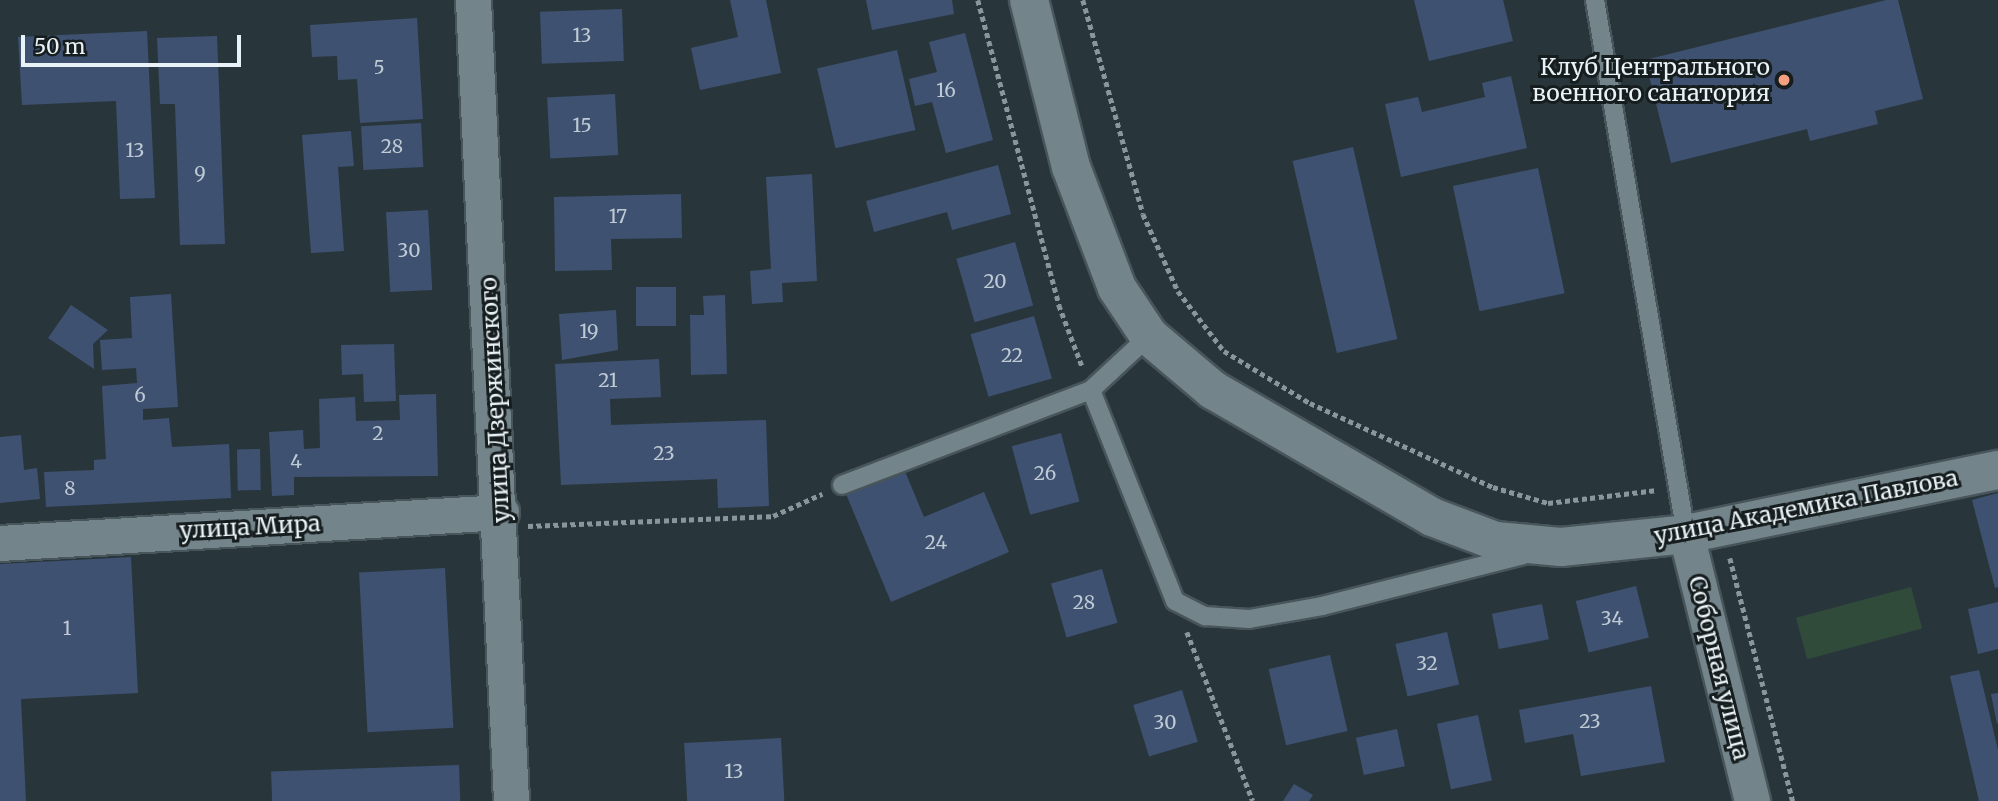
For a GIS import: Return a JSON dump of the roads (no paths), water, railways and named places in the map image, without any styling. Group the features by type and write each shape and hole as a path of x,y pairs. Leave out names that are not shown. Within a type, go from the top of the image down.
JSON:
{"street":[{"name":"улица Дзержинского","path":"473,0 501,520 511,801"},
{"name":"улица Академика Павлова","path":"1029,0 1071,167 1117,288 1149,336 1213,390 1432,517 1496,541 1561,547 1686,534 1998,470"},
{"name":"улица Мира","path":"0,543 501,520"},
{"name":"Соборная улица","path":"1686,534 1752,801"}],"lane":[{"path":"1595,0 1686,534"},
{"path":"842,485 1091,390 1149,336"},
{"path":"1091,390 1175,601 1205,616 1249,619 1561,547"}],"place":[{"name":"Клуб Центрального военного санатория","path":"1784,80"}]}
